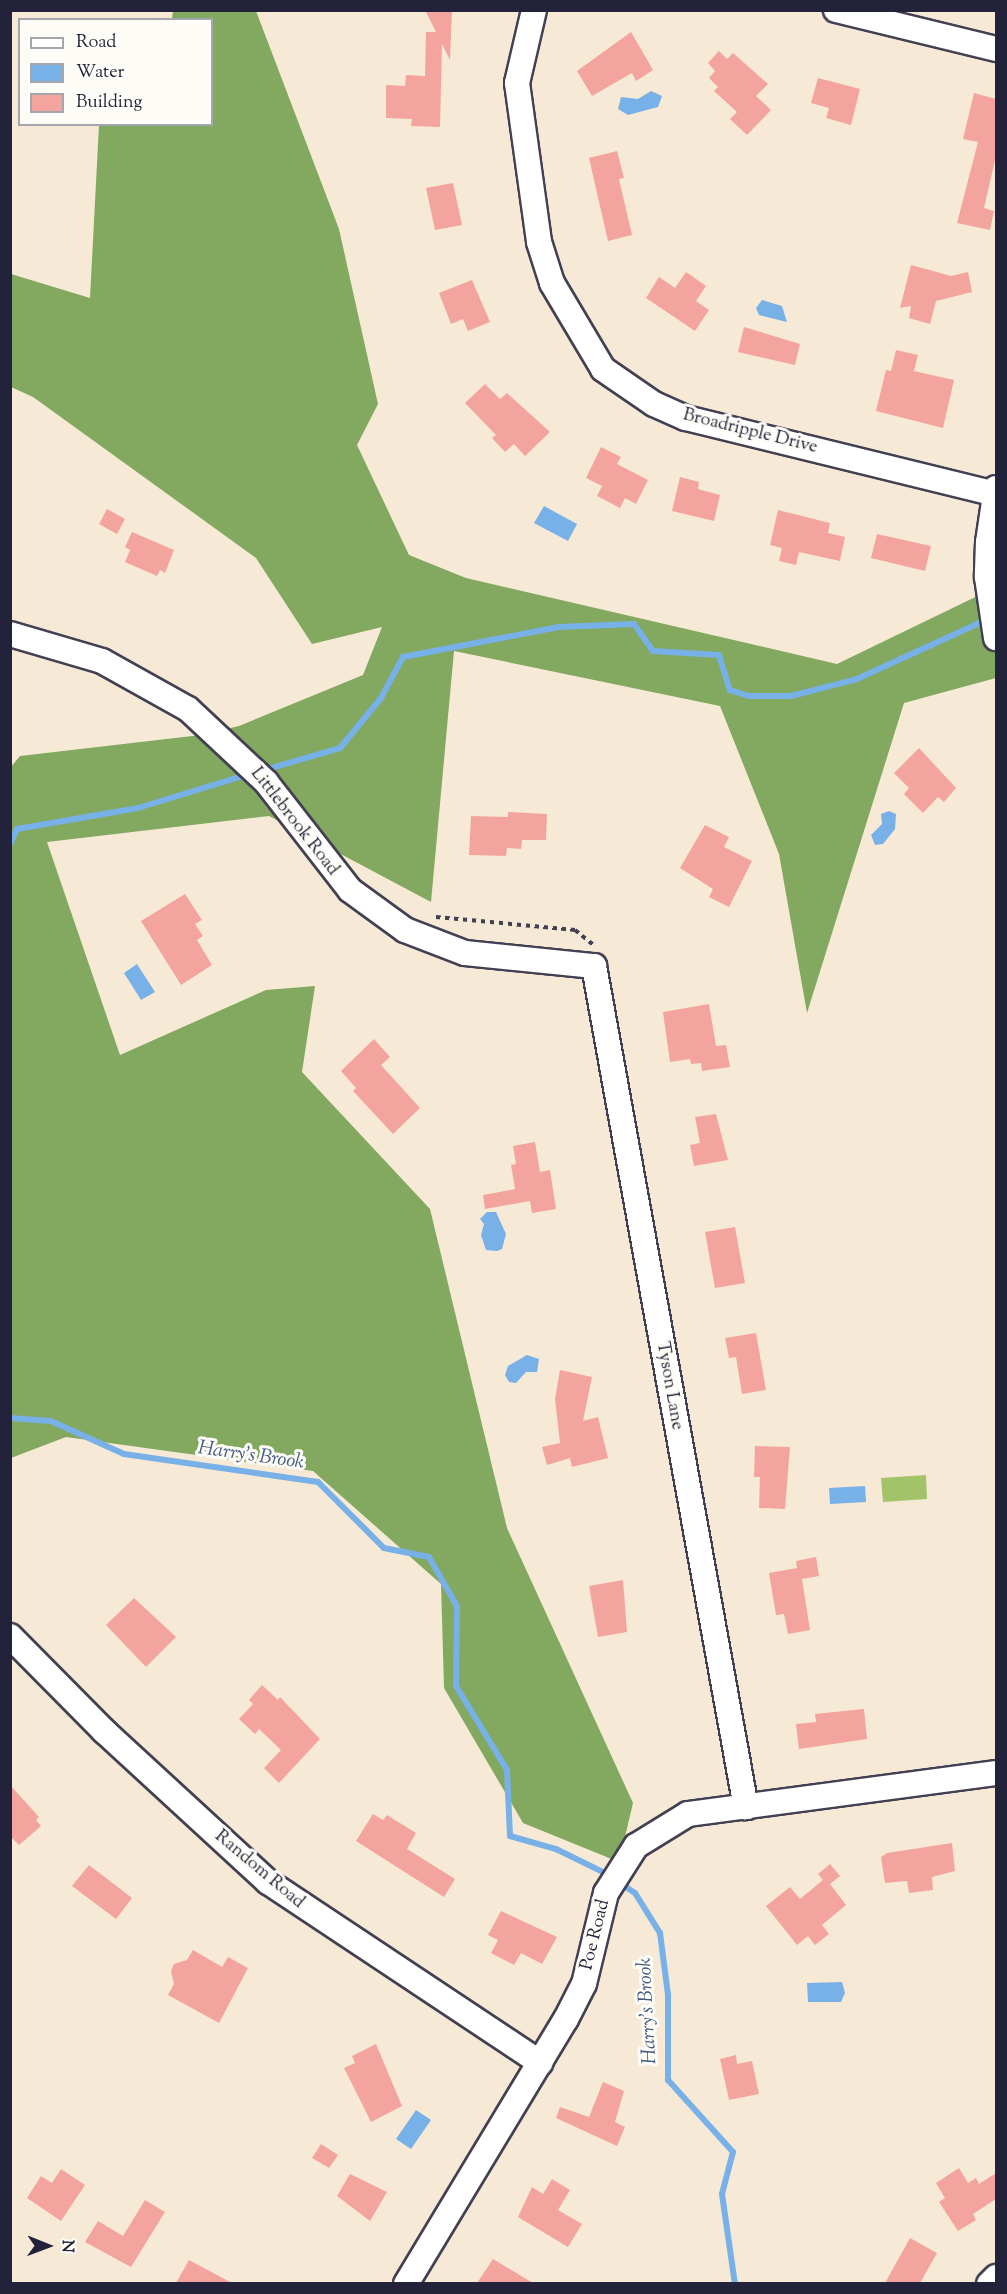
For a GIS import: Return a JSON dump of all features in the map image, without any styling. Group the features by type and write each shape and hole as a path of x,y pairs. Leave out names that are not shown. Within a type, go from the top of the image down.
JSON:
{"street":[{"name":"Broadripple Drive","path":"534,10 517,83 539,242 552,283 603,369 654,404 686,418 996,491"},
{"path":"836,10 996,49"},
{"path":"996,491 988,543 989,598 996,638"},
{"name":"Littlebrook Road","path":"10,634 102,661 147,682 188,709 266,782 350,890 405,930 465,953 595,957"},
{"name":"Tyson Lane","path":"595,957 746,1807"},
{"name":"Random Road","path":"10,1636 104,1731 268,1882 540,2063"},
{"name":"Poe Road","path":"406,2283 540,2063 584,1984 606,1893 636,1846 688,1814 996,1773"},
{"path":"989,2283 996,2277"}],"path":[{"path":"434,916 575,930 591,939 595,957"}],"green space":[{"path":"173,11 256,11 339,229 378,404 357,445 409,555 466,578 837,664 996,587 996,678 904,703 807,1013 779,854 720,706 454,651 431,902 269,816 47,842 120,1055 266,990 315,986 302,1072 430,1209 507,1528 633,1803 619,1862 523,1823 444,1688 441,1584 313,1471 66,1437 11,1458 10,768 20,756 201,735 239,726 363,675 382,627 312,644 256,558 33,397 11,387 11,274 90,298 99,126 213,126 213,18 172,18"},
{"path":"926,1475 927,1499 883,1502 881,1478"}],"water":[{"path":"651,91 662,96 658,107 628,115 618,109 621,97 638,99"},
{"path":"762,300 782,306 787,322 759,315 756,308"},
{"path":"544,506 577,524 568,541 534,523"},
{"path":"889,811 896,814 895,829 883,844 875,845 871,835 882,824 881,814"},
{"path":"137,964 155,992 141,1000 124,973"},
{"path":"487,1212 496,1212 506,1234 502,1249 497,1251 486,1250 481,1235 484,1224 480,1219"},
{"path":"527,1355 539,1359 537,1372 526,1372 516,1383 509,1382 505,1375 508,1366"},
{"path":"865,1486 866,1502 830,1504 829,1488"},
{"path":"842,1982 845,1993 841,2002 808,2002 807,1983"},
{"path":"416,2110 431,2120 411,2149 396,2139"}],"building":[{"path":"425,10 452,10 450,60 442,44 440,127 411,126 412,119 386,118 386,85 405,86 406,75 425,76 426,32 436,32"},
{"path":"631,32 653,70 636,81 632,73 592,96 577,71"},
{"path":"719,51 727,59 733,53 768,84 756,96 771,110 747,135 730,119 737,112 714,91 718,87 709,78 715,71 708,63"},
{"path":"818,78 860,89 851,125 826,118 829,108 811,103"},
{"path":"974,93 996,99 996,156 984,208 994,211 990,230 957,223 978,142 963,139"},
{"path":"617,151 624,178 619,179 632,235 608,241 589,158"},
{"path":"453,183 462,225 435,230 426,188"},
{"path":"911,265 951,276 968,272 972,292 936,301 930,324 909,318 911,306 900,308"},
{"path":"686,272 706,286 696,301 709,310 695,331 646,298 659,277 675,288"},
{"path":"472,280 490,322 468,331 463,319 451,324 439,293"},
{"path":"744,327 800,344 795,365 738,352"},
{"path":"896,350 918,355 914,371 954,380 943,428 876,411 886,370 891,371"},
{"path":"485,384 500,399 507,393 550,432 525,456 514,444 505,452 492,438 496,435 465,403"},
{"path":"601,447 621,457 617,464 648,480 636,504 625,498 620,508 597,496 602,486 586,478"},
{"path":"680,477 699,482 698,489 720,495 714,521 672,511"},
{"path":"107,509 125,519 117,534 99,524"},
{"path":"778,510 830,523 828,533 845,537 840,561 799,552 796,565 779,561 782,548 770,545"},
{"path":"132,532 174,550 165,573 160,570 157,576 125,562 130,550 125,547"},
{"path":"877,534 931,546 925,571 871,558"},
{"path":"919,748 956,788 944,802 938,797 923,813 904,794 909,788 894,773"},
{"path":"508,812 547,814 546,840 522,840 521,849 507,848 506,856 469,855 471,816 508,817"},
{"path":"705,825 729,837 724,847 752,861 729,907 709,897 713,889 680,868"},
{"path":"185,894 202,920 195,924 203,936 197,940 212,965 181,985 141,921"},
{"path":"709,1004 716,1046 726,1045 730,1067 702,1071 701,1063 691,1064 690,1059 670,1062 663,1012"},
{"path":"374,1039 390,1057 381,1065 420,1108 393,1134 353,1091 356,1088 341,1071"},
{"path":"716,1114 728,1160 694,1166 690,1145 700,1143 695,1117"},
{"path":"535,1142 540,1172 550,1170 556,1209 532,1213 530,1201 485,1209 483,1195 515,1189 511,1165 516,1164 513,1146"},
{"path":"735,1227 745,1283 715,1288 705,1232"},
{"path":"756,1333 766,1390 742,1394 736,1357 729,1358 725,1338"},
{"path":"560,1370 592,1377 583,1421 598,1417 608,1458 572,1467 570,1458 547,1465 542,1447 560,1443 555,1399"},
{"path":"755,1446 790,1447 785,1509 759,1508 760,1477 754,1477"},
{"path":"816,1557 819,1576 802,1579 810,1630 788,1634 784,1614 776,1615 769,1573 797,1568 796,1561"},
{"path":"623,1580 627,1632 598,1637 589,1586"},
{"path":"134,1598 176,1637 146,1667 106,1625"},
{"path":"262,1685 278,1700 280,1697 320,1739 279,1783 264,1768 281,1750 259,1729 255,1734 239,1719 253,1704 249,1700"},
{"path":"864,1709 867,1739 799,1749 796,1724 816,1722 815,1714"},
{"path":"10,1785 39,1817 36,1820 41,1826 19,1845 10,1836"},
{"path":"373,1814 383,1820 387,1815 416,1833 407,1849 455,1879 444,1897 356,1841"},
{"path":"952,1843 955,1871 932,1877 933,1890 909,1893 907,1881 885,1883 881,1857 887,1853"},
{"path":"830,1864 840,1876 830,1884 846,1905 822,1925 829,1934 815,1945 808,1936 797,1945 766,1906 790,1887 800,1899 823,1880 818,1874"},
{"path":"89,1865 132,1898 116,1919 72,1886"},
{"path":"501,1911 557,1937 542,1964 521,1953 514,1965 491,1953 498,1940 488,1935"},
{"path":"193,1950 222,1967 228,1957 248,1968 219,2023 168,1995 174,1984 171,1971 174,1964 187,1960"},
{"path":"376,2044 402,2106 371,2122 344,2068 355,2063 352,2056"},
{"path":"736,2055 737,2064 752,2061 759,2094 729,2100 720,2059"},
{"path":"603,2082 624,2091 615,2122 625,2127 617,2146 556,2118 560,2107 589,2117"},
{"path":"321,2144 338,2155 329,2168 312,2158"},
{"path":"959,2168 968,2183 976,2178 979,2184 996,2173 996,2199 973,2214 976,2220 958,2231 939,2202 945,2198 936,2183"},
{"path":"61,2169 85,2185 61,2221 27,2198 41,2176 52,2183"},
{"path":"350,2174 387,2192 370,2221 337,2196"},
{"path":"552,2179 570,2190 558,2210 582,2224 568,2247 518,2217 532,2187 543,2194"},
{"path":"145,2200 165,2212 131,2267 85,2242 98,2221 123,2236"},
{"path":"910,2238 937,2253 920,2283 885,2283"},
{"path":"493,2259 533,2283 477,2283"},
{"path":"189,2260 232,2283 176,2283"}],"waterway":[{"path":"261,771 340,748 381,698 403,657 559,627 634,624 653,651 719,655 730,690 749,696 791,696 857,679 988,619"},
{"path":"10,844 17,829 138,808 249,774"},
{"name":"Harry's Brook","path":"10,1418 51,1421 124,1454 318,1482 384,1548 429,1557 457,1606 456,1686 507,1770 510,1836 556,1849 611,1876"},
{"name":"Harry's Brook","path":"619,1882 635,1893 660,1933 668,1995 668,2080 733,2152 722,2194 735,2284"}]}
